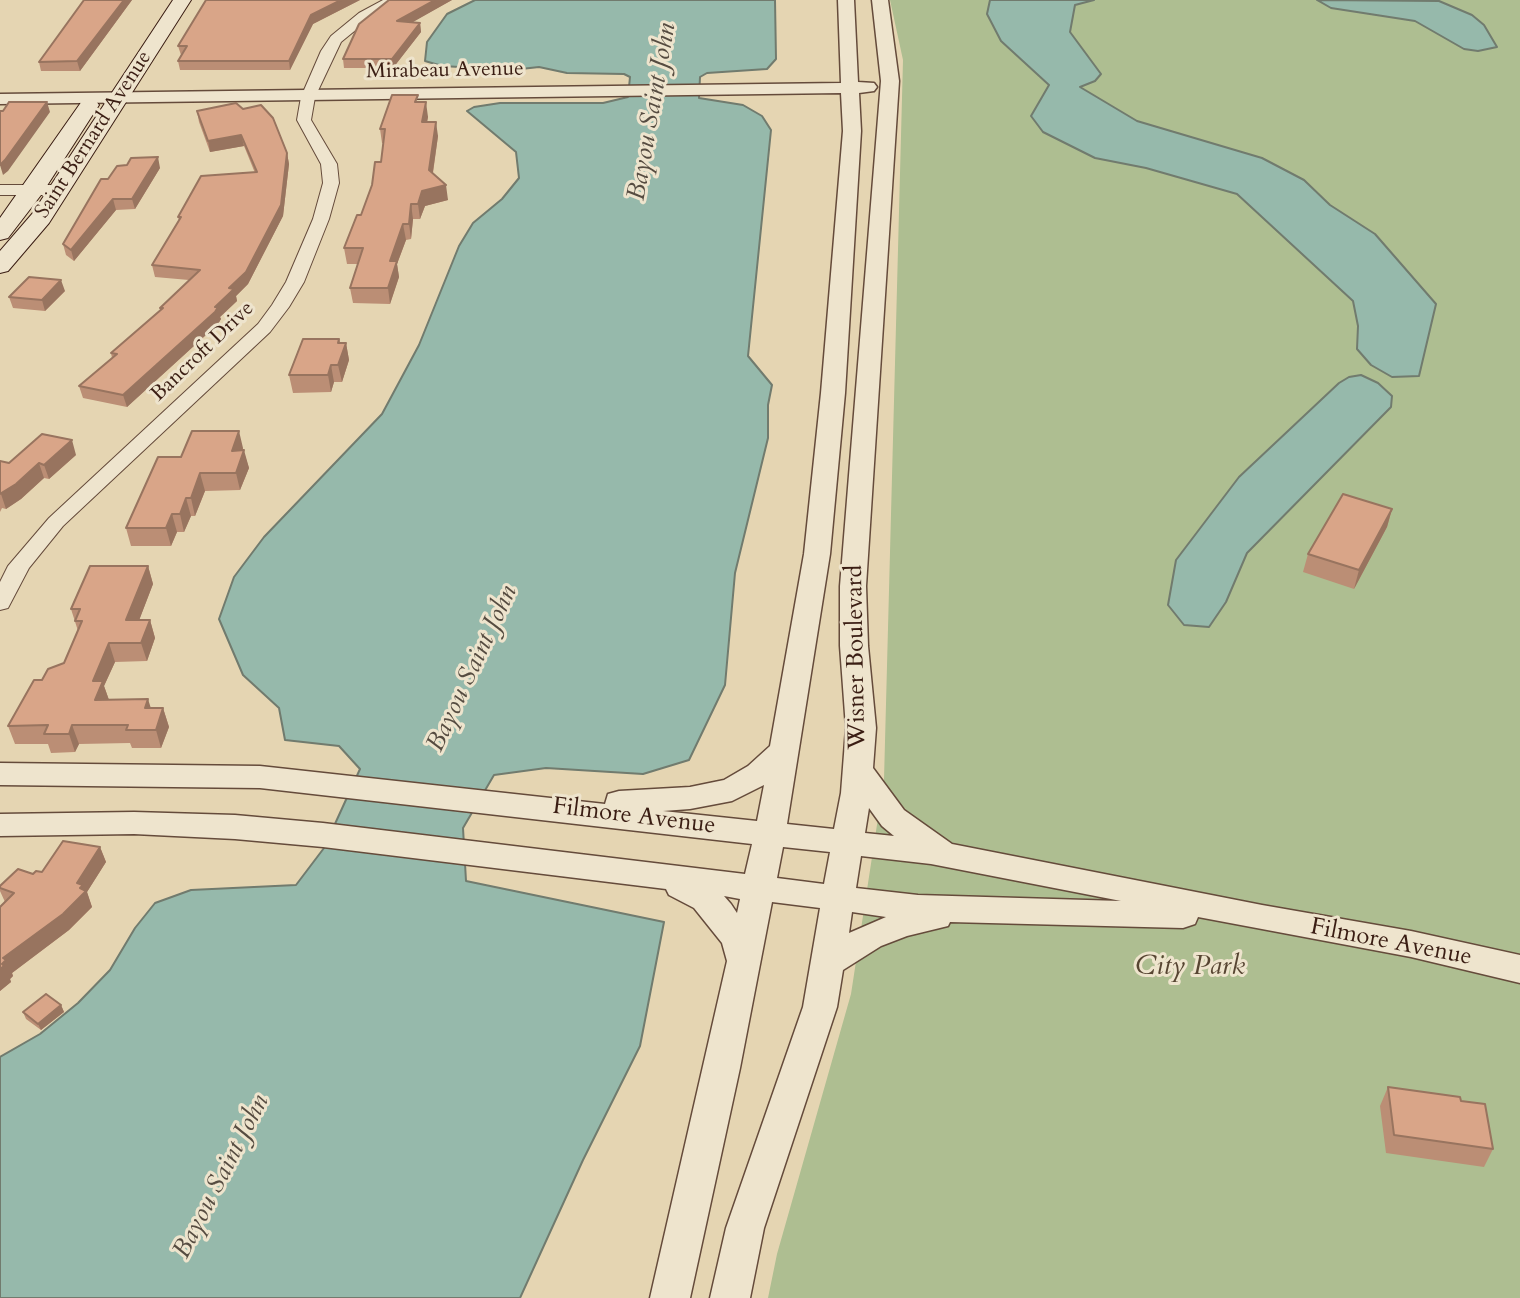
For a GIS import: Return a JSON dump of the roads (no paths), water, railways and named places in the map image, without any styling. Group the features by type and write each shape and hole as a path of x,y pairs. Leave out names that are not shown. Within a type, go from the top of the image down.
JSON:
{"main road":[{"name":"Saint Bernard Avenue","path":"0,266 26,238 60,190 182,0"},
{"name":"Saint Bernard Avenue","path":"0,233 33,190 99,90"}],"street":[{"name":"Bancroft Drive","path":"0,603 19,566 56,522 255,336 281,307 295,282 321,219 331,183 328,164 304,120 303,110 336,39 364,16 392,0"},
{"name":"Wisner Boulevard","path":"670,1298 744,961 786,749 818,541 835,366 852,131 846,0"},
{"name":"Wisner Boulevard","path":"730,1298 745,1228 820,1007 830,962 858,770 860,728 853,586 890,81 880,0"},
{"path":"847,39 865,34 884,38"},
{"path":"788,87 827,80 850,89"},
{"path":"788,87 828,98 850,89 890,81"},
{"name":"Mirabeau Avenue","path":"0,83 99,90 492,92 788,87"},
{"name":"Mirabeau Avenue","path":"0,99 99,90"},
{"path":"0,190 60,190"},
{"path":"542,807 712,795 732,790 760,774 786,749"},
{"path":"858,770 899,823 911,833 953,856"},
{"name":"Filmore Avenue","path":"0,774 197,774 350,785 848,842 953,856 1262,919 1411,944 1520,969"},
{"name":"Filmore Avenue","path":"0,825 134,823 235,827 323,835 918,908 1262,919"},
{"path":"665,878 706,899 738,939 744,961"},
{"path":"830,962 869,937 965,908"}],"water":[{"name":"Bayou Saint John","path":"475,0 775,0 776,59 767,69 707,73 700,77 699,98 743,105 762,116 771,130 748,356 772,385 768,405 768,438 735,573 725,685 689,760 643,774 546,768 494,775 463,828 466,881 664,922 640,1046 583,1160 520,1298 0,1298 0,1057 40,1034 78,1003 110,970 135,928 155,903 191,890 296,885 324,848 360,769 339,746 285,740 279,708 243,675 219,619 234,577 264,537 382,414 419,345 459,246 473,223 502,199 519,178 516,152 467,111 474,107 500,103 603,103 628,97 630,77 624,74 567,73 539,67 512,70 442,66 425,61 427,42 447,14"},
{"path":"990,0 1094,0 1075,5 1070,32 1101,74 1095,81 1080,87 1137,121 1262,158 1304,180 1330,205 1375,234 1436,304 1419,376 1392,377 1371,365 1357,349 1358,326 1353,301 1237,194 1146,168 1095,158 1043,132 1031,116 1049,85 1001,41 987,14"},
{"path":"1317,0 1439,1 1472,15 1484,25 1497,47 1478,51 1464,49 1415,21 1331,8"},
{"path":"1361,375 1378,383 1392,396 1391,407 1247,553 1226,602 1209,627 1184,625 1168,605 1176,560 1239,477 1339,383 1349,377"}],"park label":[{"name":"City Park","path":"1190,968"}]}
